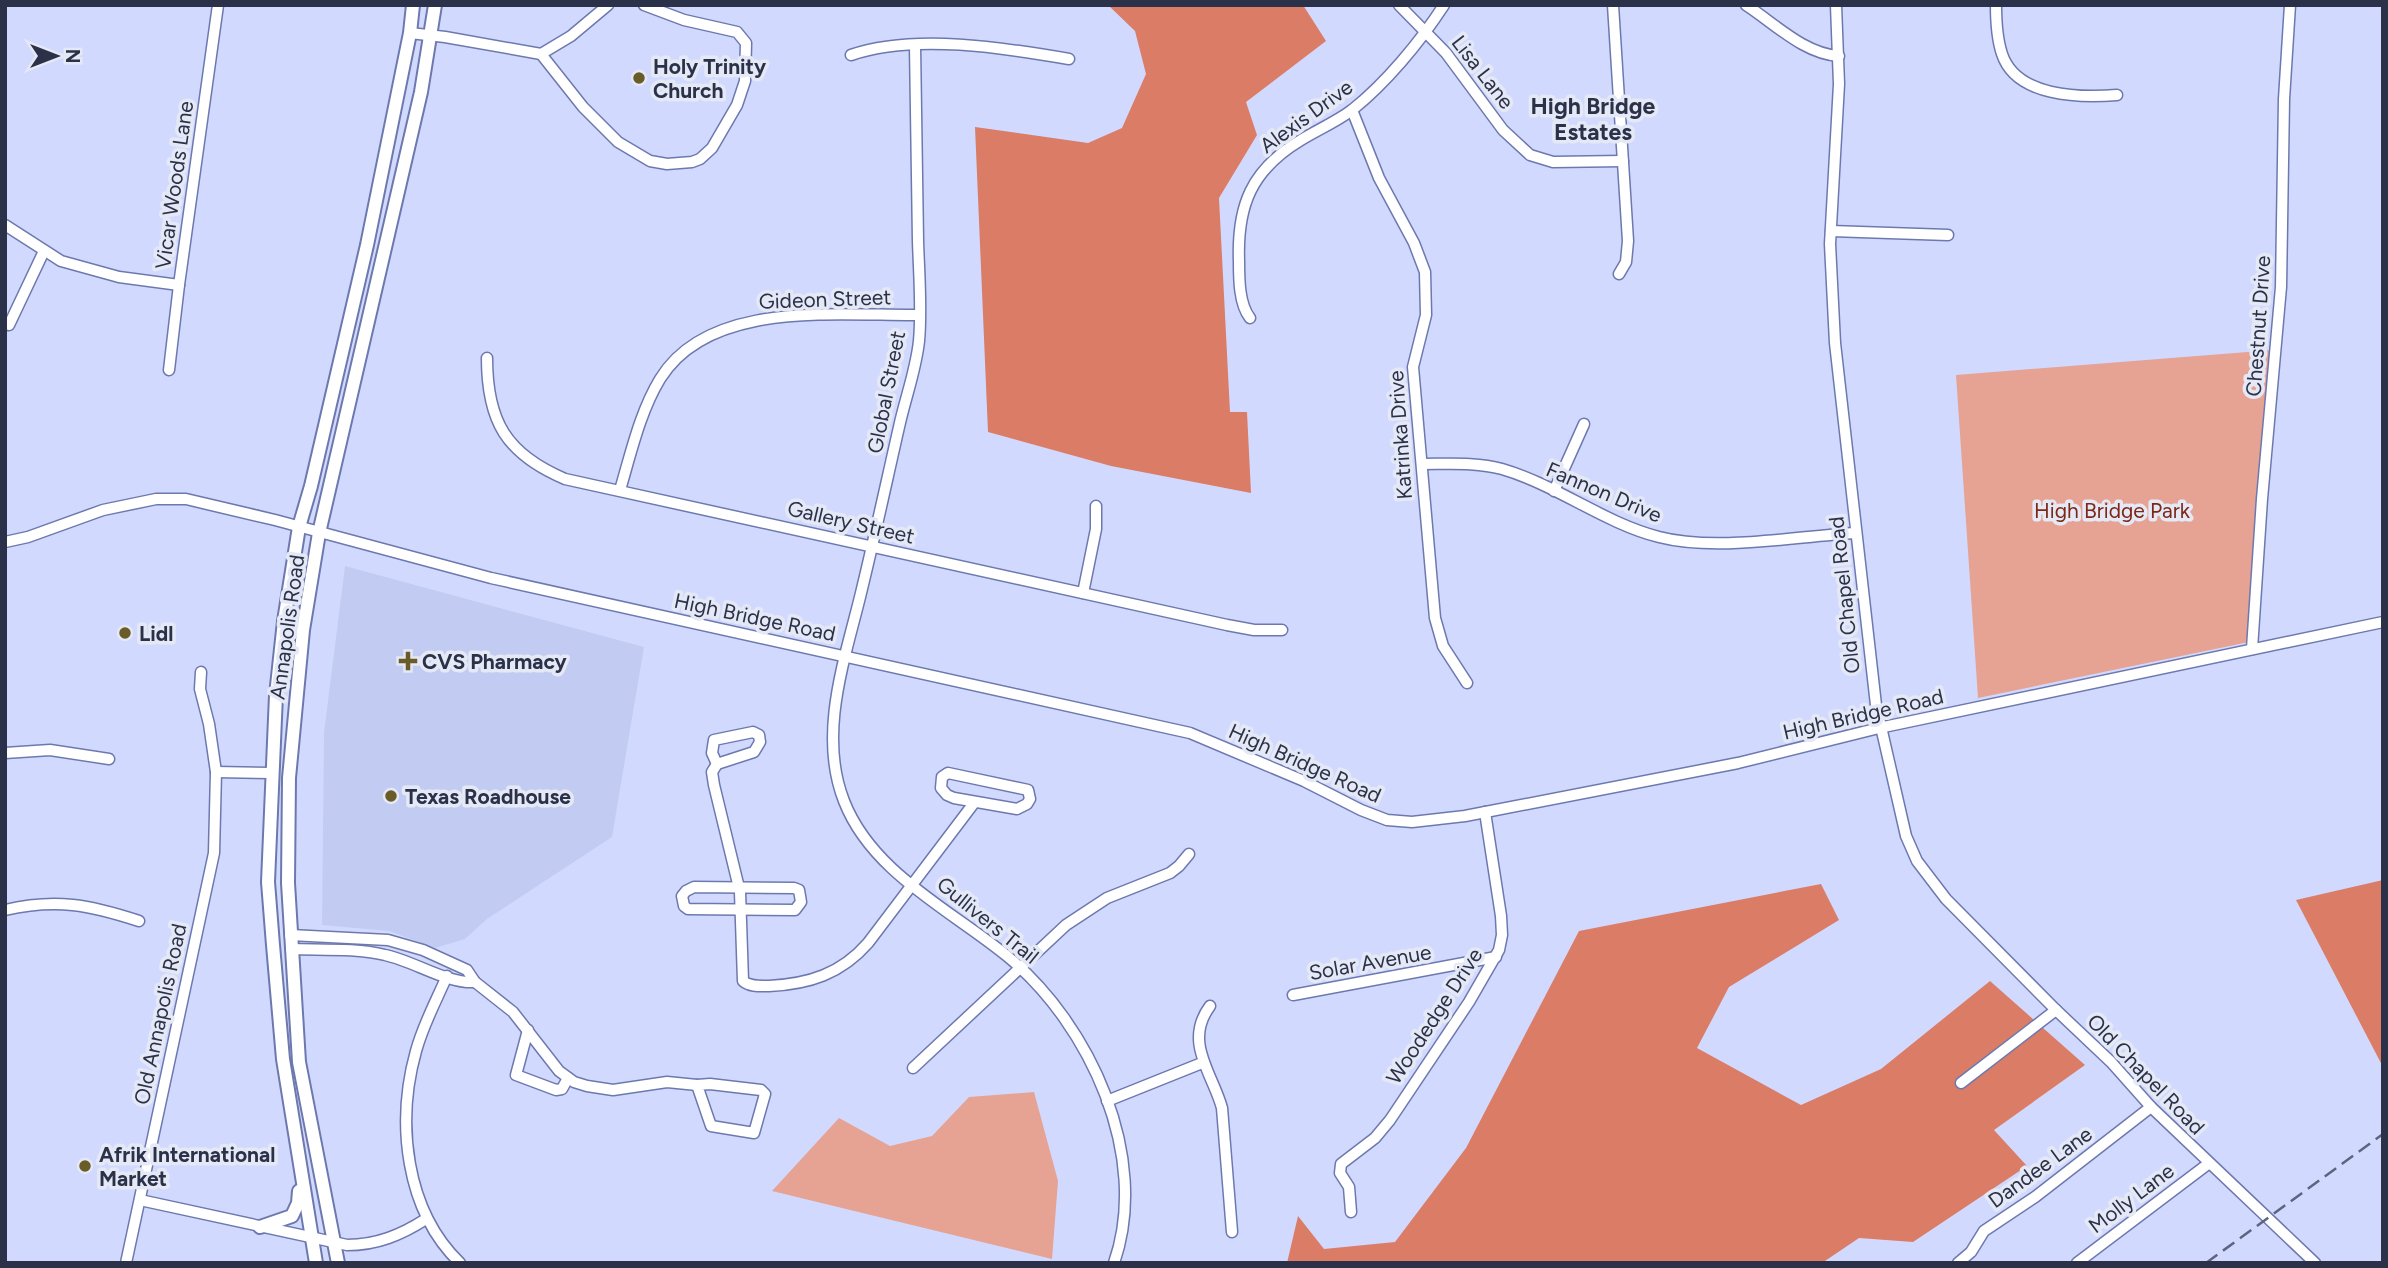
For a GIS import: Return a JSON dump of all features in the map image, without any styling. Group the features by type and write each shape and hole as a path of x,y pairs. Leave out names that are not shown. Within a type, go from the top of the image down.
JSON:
{"main road":[{"name":"Annapolis Road","path":"316,1263 283,1059 268,881 279,664 299,527 367,245 414,5"},
{"name":"Annapolis Road","path":"338,1263 299,1062 288,883 289,778 303,630 319,533 421,92 435,5"},
{"path":"260,1227 292,1216 298,1203 301,1174"}],"street":[{"name":"Vicar Woods Lane","path":"169,370 178,285 218,5"},
{"path":"410,33 541,54 571,36 608,5"},
{"path":"541,54 601,128 631,151 650,161 667,164 700,159 712,148 737,105 745,81 746,43 737,32 684,20 644,5"},
{"name":"Lisa Lane","path":"1399,5 1446,52 1503,130 1530,155 1540,160 1561,162 1623,161"},
{"name":"Alexis Drive","path":"1250,318 1242,302 1238,262 1240,220 1247,197 1266,169 1290,147 1352,110 1426,33 1444,5"},
{"path":"1613,5 1628,250 1625,267 1619,274"},
{"path":"1746,5 1805,46 1823,53 1839,55"},
{"name":"Old Chapel Road","path":"1836,5 1839,55 1831,230 1835,343 1879,728 1905,835 1917,862 1946,899 2111,1062 2208,1164 2315,1263"},
{"path":"1996,5 2002,54 2008,66 2020,78 2038,87 2060,93 2117,95"},
{"name":"Chestnut Drive","path":"2252,649 2281,287 2284,99 2290,5"},
{"path":"851,55 876,49 971,45 1069,59"},
{"name":"Global Street","path":"845,656 917,351 919,315 915,46"},
{"name":"Katrinka Drive","path":"1352,110 1379,178 1418,251 1425,272 1426,315 1413,367 1436,628 1447,655 1467,684"},
{"path":"5,225 61,261 119,276 178,285"},
{"path":"1831,230 1948,235"},
{"path":"9,325 44,251"},
{"name":"Gideon Street","path":"620,490 642,420 660,379 677,358 705,339 736,325 768,318 919,315"},
{"name":"Gallery Street","path":"487,358 489,399 499,424 515,449 539,467 565,479 1254,630 1282,630"},
{"path":"1554,491 1584,424"},
{"name":"Fannon Drive","path":"1423,464 1498,468 1639,530 1676,540 1733,542 1856,533"},
{"name":"High Bridge Road","path":"5,542 28,537 103,510 156,499 186,499 458,567 491,578 1190,733 1304,781 1360,810 1387,820 1412,822 1436,821 1749,761 1879,728 2383,622"},
{"path":"1083,593 1096,529 1096,506"},
{"name":"Gullivers Trail","path":"845,656 834,714 832,743 840,791 847,808 865,839 885,862 1020,967 1049,1000 1077,1039 1107,1101 1119,1139 1125,1184 1122,1228 1114,1263"},
{"name":"Old Annapolis Road","path":"126,1263 214,853 216,772 201,689 201,672"},
{"path":"717,764 712,753 714,740 753,732 759,735 760,742 754,752 717,764 712,772 739,887 743,981 746,984 766,986 807,982 838,970 858,955 974,803"},
{"path":"5,753 50,750 109,759"},
{"path":"216,772 272,772"},
{"path":"948,773 1028,790 1030,793 1030,799 1022,808 974,803 947,795 941,788 942,778 948,773"},
{"name":"Woodedge Drive","path":"1351,1212 1349,1187 1340,1173 1341,1164 1375,1138 1390,1120 1496,957 1502,935 1501,916 1485,812"},
{"path":"913,1068 1055,934 1087,910 1117,893 1170,873 1189,854"},
{"path":"694,887 739,887 794,888 801,895 801,902 795,910 688,909 684,906 682,896 685,891 694,887"},
{"path":"5,910 38,903 60,902 97,908 139,921"},
{"path":"290,935 378,938 423,950 467,970 475,982 513,1012 559,1071 587,1086 613,1090 667,1082 761,1090 765,1094 754,1133 711,1126 697,1085"},
{"path":"291,949 385,955 414,963 460,982 475,982"},
{"name":"Solar Avenue","path":"1293,995 1496,957"},
{"path":"447,976 417,1048 407,1106 409,1158 426,1219 460,1263"},
{"path":"1210,1006 1201,1027 1202,1063 1217,1091 1222,1108 1232,1232"},
{"path":"1961,1083 2056,1010"},
{"path":"528,1030 516,1075 556,1090 562,1088 568,1078"},
{"path":"1107,1101 1202,1063"},
{"name":"Dandee Lane","path":"1958,1263 1971,1252 1984,1231 2035,1197 2151,1107"},
{"name":"Molly Lane","path":"2077,1263 2208,1164"},
{"path":"140,1200 335,1244 378,1242 413,1228 426,1219"}],"shaded area":[{"path":"1108,5 1303,5 1326,41 1246,102 1257,135 1219,198 1230,412 1247,412 1251,493 1111,466 988,432 975,127 1088,143 1122,128 1146,74 1135,31"},
{"path":"345,566 644,647 612,837 487,919 465,939 435,948 389,931 322,925 324,733"},
{"path":"2383,880 2383,1067 2296,900"},
{"path":"1821,884 1839,920 1729,987 1697,1048 1801,1105 1881,1069 1990,981 2085,1065 1994,1130 2027,1166 1913,1242 1859,1238 1822,1263 1287,1263 1298,1216 1324,1249 1395,1242 1466,1148 1579,931"}],"green space":[{"name":"High Bridge Park","path":"2273,350 2249,642 1978,698 1956,375"},
{"path":"1034,1092 1058,1181 1052,1259 772,1191 839,1118 890,1146 932,1136 969,1097"}],"railway":[{"path":"2206,1263 2383,1134"}],"place":[{"name":"Holy Trinity Church","path":"639,78"},
{"name":"Lidl","path":"125,633"},
{"name":"CVS Pharmacy","path":"408,661"},
{"name":"Texas Roadhouse","path":"391,796"},
{"name":"Afrik International Market","path":"85,1166"}],"district":[{"name":"High Bridge Estates","path":"1593,119"}]}
